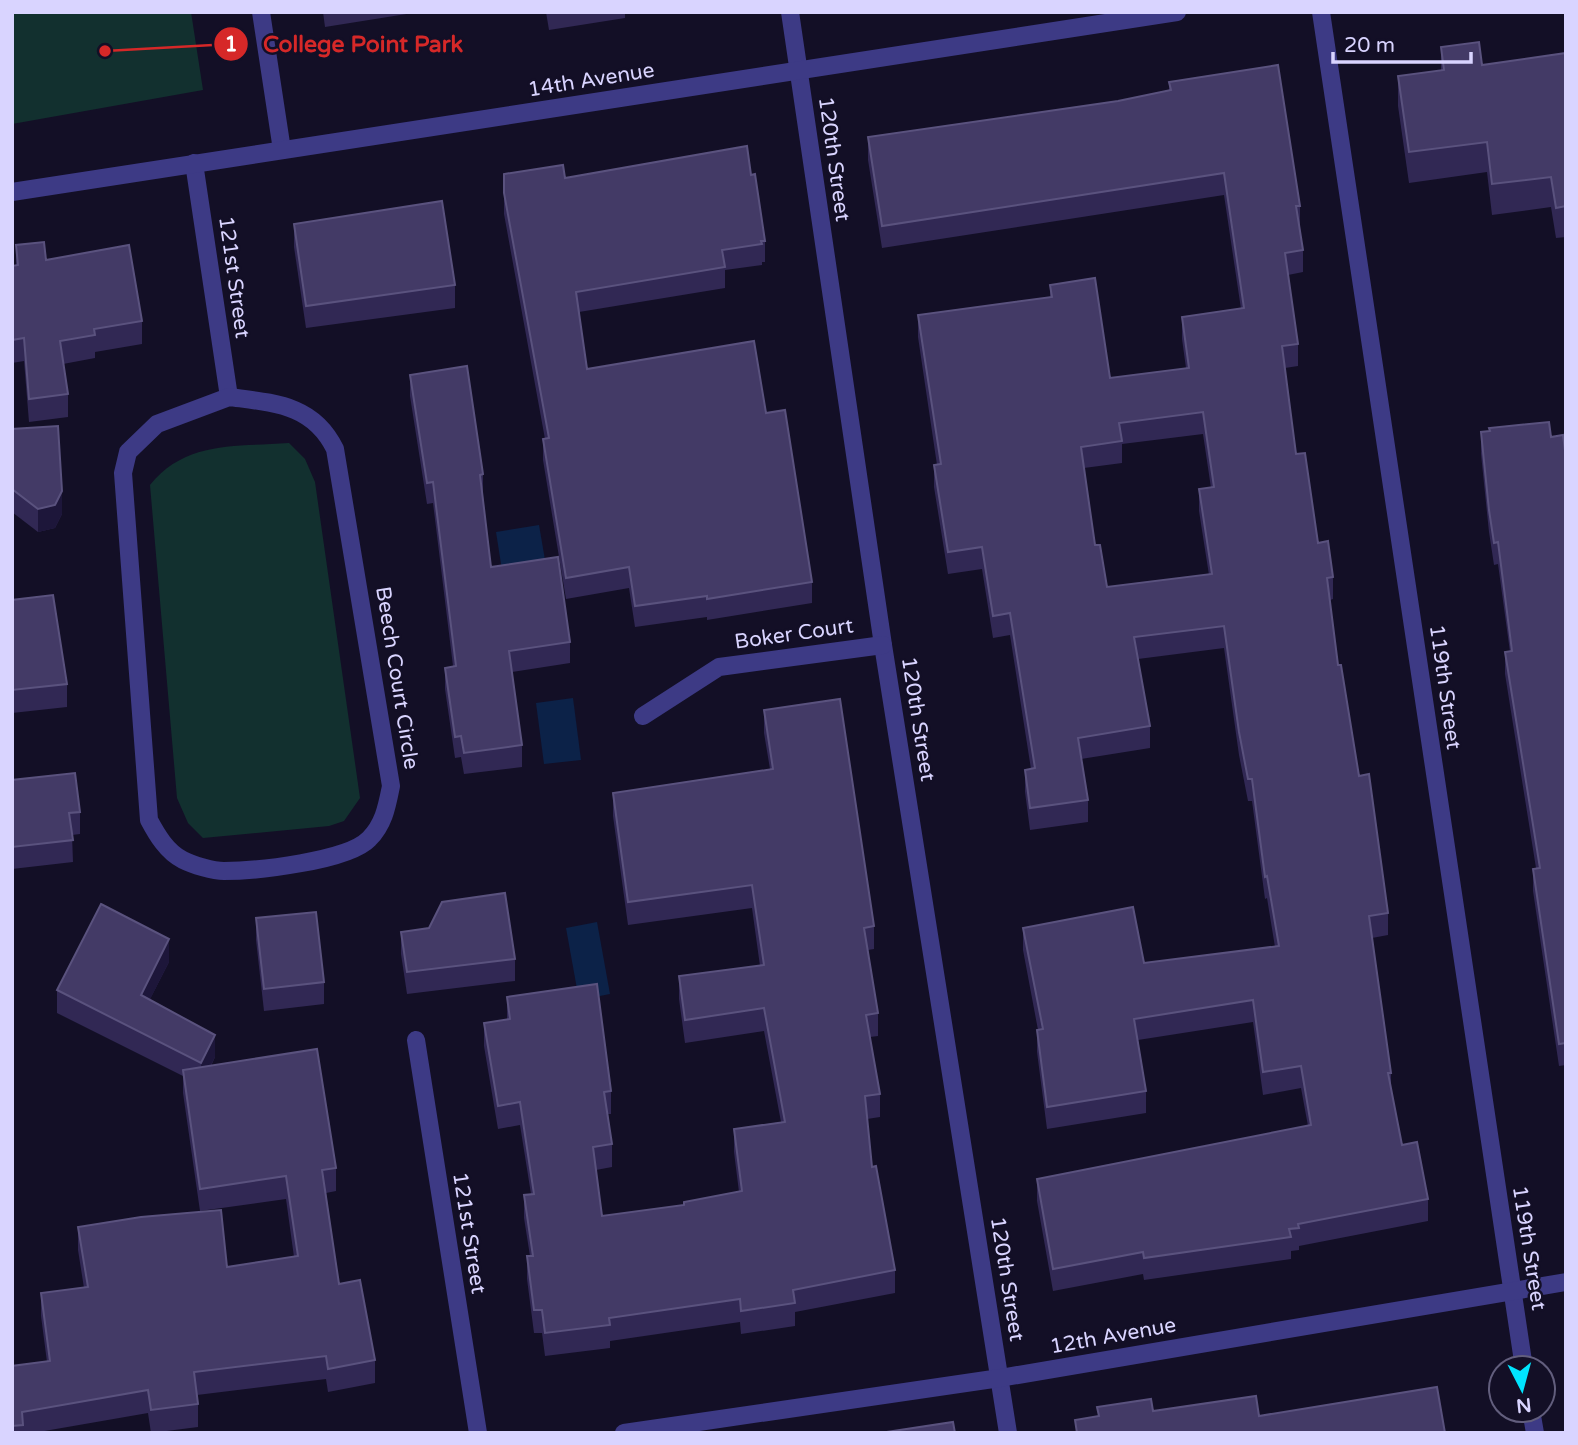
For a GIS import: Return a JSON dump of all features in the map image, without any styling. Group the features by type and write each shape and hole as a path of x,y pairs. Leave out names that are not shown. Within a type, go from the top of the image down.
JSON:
{"street":[{"path":"261,12 282,149"},
{"name":"120th Street","path":"790,12 883,645 1008,1433"},
{"name":"14th Avenue","path":"12,192 1177,12"},
{"name":"119th Street","path":"1321,12 1522,1354"},
{"name":"121st Street","path":"194,163 229,397"},
{"name":"Beech Court Circle","path":"229,397 273,403 299,411 325,429 335,449 391,786 383,821 368,841 353,852 330,859 222,871 182,860 160,840 149,820 123,473 128,452 157,424 229,397"},
{"name":"Boker Court","path":"643,716 719,667 883,645"},
{"name":"121st Street","path":"416,1040 478,1433"},
{"name":"12th Avenue","path":"624,1433 1000,1378 1566,1282"}],"green space":[{"path":"12,12 191,12 203,90 12,124"},
{"path":"289,443 305,459 315,482 360,798 344,821 329,826 203,838 188,823 177,798 150,485 164,470 196,453 232,446"}],"water":[{"path":"539,525 550,589 504,583 496,532"},
{"path":"573,698 581,760 544,764 536,703"},
{"path":"597,922 610,994 579,1000 566,928"}],"building":[{"path":"1479,42 1482,65 1566,53 1566,206 1556,208 1551,177 1492,184 1487,142 1409,152 1398,76 1444,70 1441,47"},
{"path":"1278,65 1300,206 1296,206 1303,250 1285,253 1298,344 1282,346 1296,454 1305,453 1318,543 1328,541 1333,577 1327,578 1338,665 1341,665 1359,776 1369,774 1388,913 1369,916 1391,1073 1388,1073 1402,1145 1417,1142 1428,1199 1298,1224 1299,1228 1289,1229 1291,1237 1144,1258 1143,1252 1053,1269 1037,1179 1311,1125 1301,1066 1263,1072 1253,1000 1134,1019 1146,1091 1047,1107 1037,1030 1043,1029 1023,928 1133,907 1144,963 1279,946 1267,876 1265,877 1252,779 1248,779 1239,732 1224,626 1134,637 1150,726 1078,738 1088,800 1030,808 1025,770 1035,768 1010,613 993,616 982,547 948,552 934,465 941,464 918,315 1052,297 1050,285 1095,278 1110,378 1189,368 1182,317 1244,308 1224,173 882,226 868,137 1118,101 1171,90 1169,82","holes":["1203,412 1214,487 1199,489 1212,574 1107,587 1100,545 1095,545 1081,447 1122,441 1119,423"]},
{"path":"747,146 751,175 755,174 765,241 761,241 762,244 722,250 725,267 576,292 587,369 754,341 766,413 785,410 812,582 707,599 707,596 635,606 629,567 566,578 543,439 549,438 504,193 504,174 563,165 565,178"},
{"path":"442,201 455,285 306,306 294,224"},
{"path":"44,242 46,260 129,245 142,321 94,329 95,335 60,341 68,394 29,399 24,338 12,340 12,266 18,265 16,245"},
{"path":"467,366 483,474 480,475 491,567 558,557 570,642 509,651 522,745 464,753 461,736 455,737 445,668 456,666 433,482 427,483 410,375"},
{"path":"1549,422 1551,437 1563,435 1566,459 1566,1043 1559,1044 1533,869 1540,868 1505,652 1512,651 1498,542 1494,543 1489,510 1481,432 1490,431 1489,428"},
{"path":"58,426 62,491 55,505 38,509 12,489 12,429"},
{"path":"53,595 67,684 12,690 12,600"},
{"path":"840,699 874,926 864,928 878,1013 866,1015 880,1094 865,1096 872,1167 876,1166 895,1270 793,1290 795,1303 741,1311 740,1299 609,1318 610,1325 545,1333 542,1310 534,1310 527,1256 533,1256 524,1195 534,1194 520,1102 498,1106 484,1023 510,1019 507,997 597,984 611,1091 604,1092 612,1144 593,1147 602,1216 684,1205 684,1202 742,1191 734,1129 785,1122 764,1008 685,1020 679,976 764,965 752,885 628,902 613,793 773,769 764,710"},
{"path":"75,773 80,812 69,813 73,840 12,847 12,780"},
{"path":"505,893 515,959 407,972 401,932 429,928 442,902"},
{"path":"101,904 169,939 141,995 215,1035 201,1063 57,990"},
{"path":"316,912 324,982 264,989 256,918"},
{"path":"317,1049 336,1168 322,1170 339,1284 360,1280 375,1360 328,1369 326,1356 194,1372 198,1404 151,1410 148,1390 22,1412 23,1425 12,1426 12,1366 50,1361 41,1293 88,1287 78,1227 141,1217 221,1210 227,1267 298,1256 286,1176 200,1189 183,1070"},
{"path":"1437,1387 1445,1433 1077,1433 1075,1420 1099,1416 1097,1407 1151,1399 1153,1411 1256,1396 1259,1416"},
{"path":"953,1422 955,1433 880,1433"}],"place":[{"name":"College Point Park","path":"105,51"}]}
